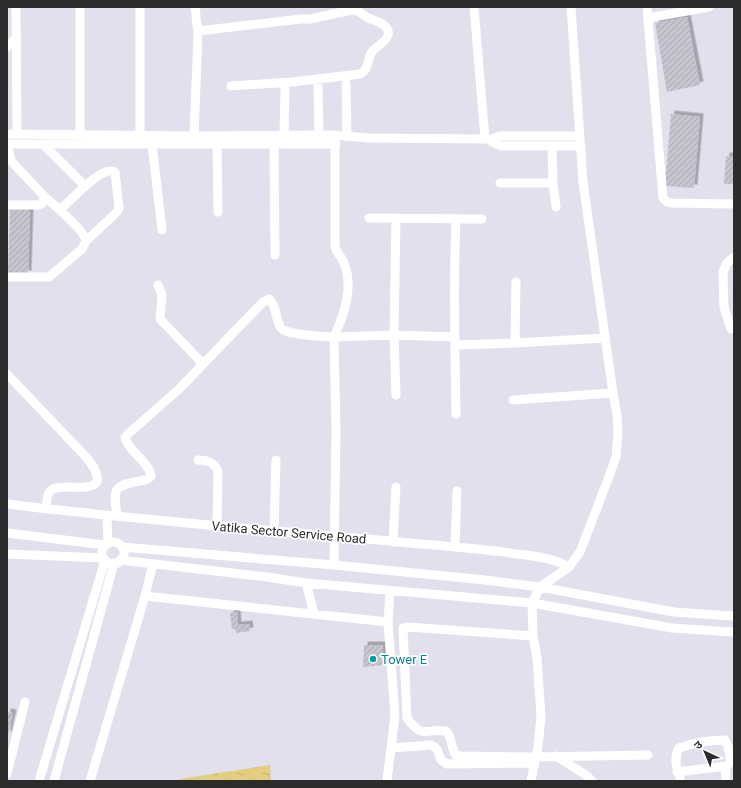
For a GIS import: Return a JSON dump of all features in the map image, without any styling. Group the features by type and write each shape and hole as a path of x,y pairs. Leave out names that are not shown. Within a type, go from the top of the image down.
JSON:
{"street":[{"path":"16,7 17,134"},
{"path":"80,7 80,135"},
{"path":"140,7 140,136"},
{"path":"194,136 198,31 195,7"},
{"path":"474,7 488,139 501,146 581,146"},
{"path":"531,781 536,760 541,716 537,658 533,636 532,603 540,588 569,567 580,552 616,457 618,432 618,416 613,394 583,182 571,7"},
{"path":"647,7 663,198 667,202 672,203 734,204"},
{"path":"648,18 709,7"},
{"path":"198,31 301,18 310,19 352,10 358,11 367,18 383,25 387,30 388,35 386,39 372,52 366,69 360,74 292,82 231,86"},
{"path":"7,47 17,37"},
{"path":"346,83 347,136"},
{"path":"318,86 318,135"},
{"path":"284,135 285,89"},
{"path":"7,134 140,136 318,135 335,140"},
{"path":"86,241 84,235 60,210 9,161 7,144 274,144 335,140 347,136 488,139 500,136 580,136"},
{"path":"334,565 336,431 334,336 345,306 347,285 344,262 335,246 335,140"},
{"path":"152,144 162,230"},
{"path":"217,144 218,212"},
{"path":"274,144 275,255"},
{"path":"44,145 85,186"},
{"path":"552,146 553,183 556,207"},
{"path":"7,278 49,277 82,249 86,241 117,212 119,208 116,173 113,170 102,172 60,210"},
{"path":"500,183 553,183"},
{"path":"7,205 41,204 44,201 44,196"},
{"path":"369,218 482,219"},
{"path":"396,218 394,335 396,395"},
{"path":"456,414 455,243 457,219"},
{"path":"734,257 727,263 723,272 723,279 724,307 731,329 734,329"},
{"path":"515,343 516,282"},
{"path":"158,286 162,295 160,319 203,364"},
{"path":"117,516 115,495 118,488 124,484 146,480 151,476 149,469 128,444 125,438 127,435 179,389 263,302 269,299 274,304 281,328 289,333 334,336 394,335 455,341 515,343 605,338"},
{"path":"7,374 86,457 93,465 97,474 97,482 88,488 57,488 50,491 48,494 46,509"},
{"path":"513,400 613,394"},
{"path":"198,460 214,464 218,471 217,526"},
{"path":"274,530 276,460"},
{"path":"393,542 396,487"},
{"path":"455,547 457,491"},
{"name":"Vatika Sector Service Road","path":"7,504 117,516 139,520 274,530 500,551 559,561 569,567"},
{"path":"39,781 104,559 102,551 107,544 107,516"},
{"path":"7,533 107,544 117,543 122,547 334,565 485,580 540,588 674,612 734,616"},
{"path":"54,781 117,562 124,554 122,547"},
{"path":"7,554 104,559 111,563 153,564 306,583 532,603 672,628 734,632"},
{"path":"90,781 145,596 153,564"},
{"path":"306,583 314,614"},
{"path":"387,781 395,716 388,622 390,591"},
{"path":"145,596 388,622"},
{"path":"533,636 407,627 403,628 402,631 406,714 412,725 421,731 426,732 446,730 450,736 453,752 456,755 536,760"},
{"path":"7,774 25,702"},
{"path":"677,772 727,766 731,761 725,740 716,740 679,748 676,754 677,772 681,781"},
{"path":"391,748 431,745 437,749 441,760 446,764 536,760 556,756 648,755"},
{"path":"556,756 586,775 592,781"},
{"path":"725,766 726,781"}],"water":[{"path":"270,765 271,781 178,781 180,779"}],"building":[{"path":"687,17 700,85 667,92 655,23"},
{"path":"671,114 700,117 694,188 665,186"},
{"path":"726,156 734,156 734,184 724,184"},
{"path":"10,209 30,210 28,274 8,273"},
{"path":"237,612 238,625 249,624 250,631 236,633 235,629 232,629 230,613"},
{"name":"Tower E","path":"364,645 383,645 383,665 363,667"},
{"path":"7,712 13,713 8,735 7,735"}],"place":[{"name":"Tower E","path":"373,659"}]}
